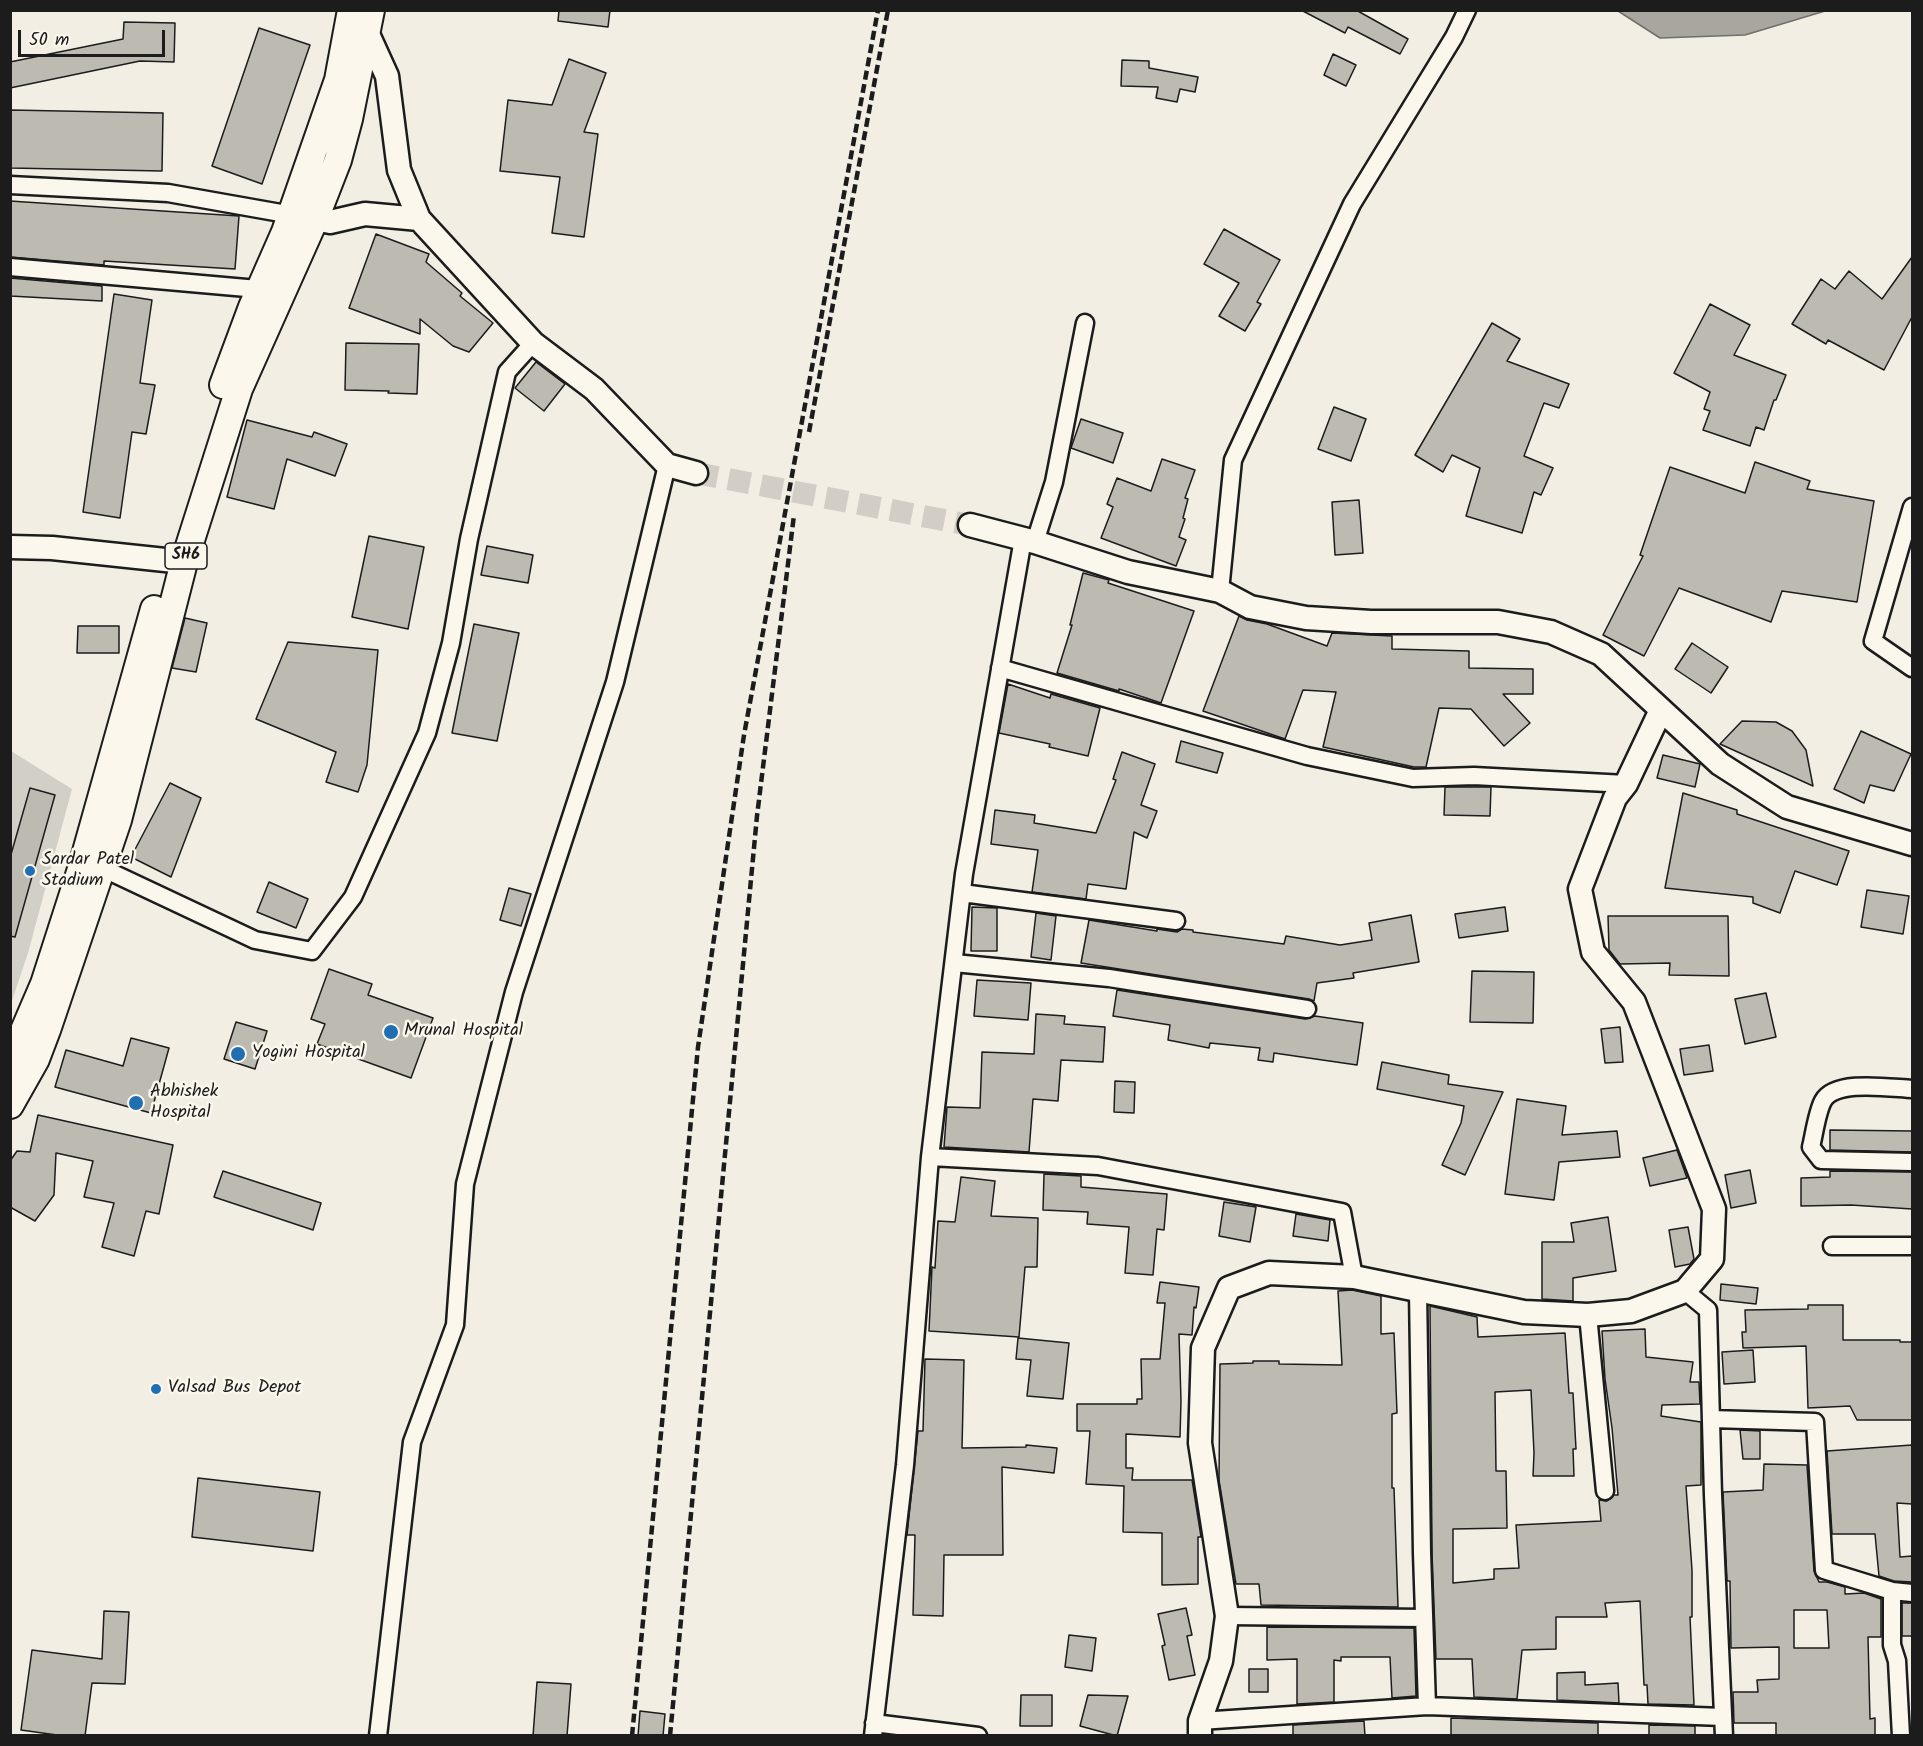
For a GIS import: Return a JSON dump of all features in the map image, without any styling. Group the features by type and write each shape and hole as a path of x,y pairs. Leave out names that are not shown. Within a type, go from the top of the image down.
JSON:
{"main road":[{"path":"10,1063 44,984 82,866 176,561 223,385 271,290 303,217 338,80 360,18"},
{"name":"SH6","path":"14,1093 36,1059 118,820 176,561"}],"street":[{"path":"1220,591 1233,460 1352,204 1454,37 1467,10"},
{"path":"360,18 387,76 399,170 419,219 533,343 594,389 667,465 696,473"},
{"path":"10,185 168,193 330,222 365,214 419,219"},
{"path":"10,267 271,290"},
{"path":"978,1736 873,1729 905,1465 930,1157 962,893 1000,668 1029,541 1054,482 1084,323"},
{"path":"102,868 255,940 312,951 353,897 427,733 451,643 469,539 507,372 533,343"},
{"path":"378,1736 412,1443 455,1325 465,1184 514,992 615,682 667,465"},
{"path":"1912,507 1873,641 1912,668"},
{"path":"970,525 1128,572 1220,591 1250,607 1306,618 1371,622 1498,622 1551,632 1601,654 1720,764 1787,807 1912,844"},
{"path":"10,548 52,548 176,561"},
{"path":"1000,668 1307,756 1413,778 1474,776 1626,784"},
{"path":"1661,710 1626,784 1615,798 1580,889 1593,952 1634,1002 1714,1209 1712,1259 1685,1291 1631,1311 1588,1315 1524,1312 1354,1277 1269,1273 1229,1288 1203,1348 1200,1443 1227,1616 1221,1661 1200,1728 1427,1706 1723,1717"},
{"path":"962,893 1176,921"},
{"path":"954,963 1109,978 1307,1009"},
{"path":"1912,1089 1846,1087 1830,1093 1823,1101 1811,1147 1821,1160 1912,1162"},
{"path":"930,1157 1098,1166 1342,1212 1354,1277"},
{"path":"1832,1246 1912,1246"},
{"path":"1418,1291 1427,1706"},
{"path":"1685,1291 1708,1310 1724,1736"},
{"path":"1588,1315 1605,1491"},
{"path":"1711,1419 1815,1422 1824,1570 1892,1591 1912,1593"},
{"path":"1892,1591 1892,1645 1897,1661 1901,1736"},
{"path":"1227,1616 1424,1618"}],"shaded area":[{"path":"1618,11 1825,11 1745,35 1660,38"},
{"name":"Sardar Patel Stadium","path":"11,751 72,789 28,953 11,1004"}],"building":[{"path":"559,10 610,10 608,27 558,21"},
{"path":"1301,10 1356,10 1408,39 1400,54 1348,27 1345,33"},
{"path":"124,22 175,23 174,62 140,61 10,88 10,62 123,39"},
{"path":"259,28 310,45 262,184 212,166"},
{"path":"1333,54 1356,65 1346,86 1324,75"},
{"path":"569,59 606,73 584,132 598,134 584,237 552,233 560,177 500,171 508,100 552,105"},
{"path":"1122,60 1149,61 1149,68 1198,77 1195,92 1180,89 1177,102 1156,98 1158,87 1121,86"},
{"path":"10,110 163,113 162,171 10,168"},
{"path":"10,201 239,216 235,269 104,261 104,265 10,257"},
{"path":"1224,229 1280,260 1257,302 1261,304 1245,331 1219,316 1239,283 1204,264"},
{"path":"376,234 429,254 426,262 462,293 460,296 493,323 469,352 453,346 420,319 420,334 349,308"},
{"path":"1912,257 1912,317 1884,370 1828,340 1826,344 1792,324 1821,279 1835,289 1849,271 1882,299"},
{"path":"10,278 102,286 102,301 10,296"},
{"path":"114,294 152,300 140,383 155,385 146,434 132,432 120,518 83,512"},
{"path":"1710,304 1750,325 1734,355 1786,375 1776,400 1774,400 1764,430 1756,427 1750,446 1703,430 1710,411 1704,409 1710,392 1674,373"},
{"path":"1492,323 1520,339 1507,361 1569,384 1559,408 1544,403 1524,456 1553,468 1541,495 1534,492 1522,533 1466,516 1480,468 1452,455 1443,472 1415,455"},
{"path":"346,343 419,344 417,394 345,390"},
{"path":"536,362 565,384 544,411 515,388"},
{"path":"1334,407 1366,419 1351,461 1318,449"},
{"path":"1081,419 1123,433 1113,463 1071,448"},
{"path":"247,420 312,437 314,432 347,444 335,476 287,459 274,509 227,497"},
{"path":"1162,459 1195,470 1185,498 1188,499 1183,518 1185,519 1179,537 1186,540 1176,566 1101,538 1113,507 1107,504 1117,478 1151,491"},
{"path":"1755,462 1810,481 1807,489 1874,501 1857,602 1782,591 1771,622 1679,588 1644,656 1603,635 1643,556 1640,555 1670,467 1745,493"},
{"path":"1359,500 1363,553 1335,555 1332,502"},
{"path":"369,536 424,547 408,629 352,617"},
{"path":"487,546 533,555 528,583 481,575"},
{"path":"1083,573 1194,611 1161,703 1119,689 1119,691 1057,673 1072,625 1070,625"},
{"path":"1239,616 1327,646 1332,633 1392,636 1392,649 1469,651 1469,668 1533,669 1533,694 1503,694 1530,723 1504,746 1471,709 1439,708 1426,767 1414,767 1323,747 1336,692 1303,690 1285,739 1203,711"},
{"path":"185,618 207,623 196,672 172,668"},
{"path":"474,624 519,633 497,741 452,733"},
{"path":"78,626 119,626 119,653 77,653"},
{"path":"288,642 378,650 367,765 358,792 326,782 336,752 256,719"},
{"path":"1692,643 1728,667 1711,693 1675,669"},
{"path":"1008,684 1050,698 1051,694 1100,708 1088,756 1049,747 1050,744 999,733"},
{"path":"1742,721 1776,722 1792,731 1806,750 1813,786 1720,744"},
{"path":"1861,731 1911,754 1894,791 1870,785 1864,803 1834,789"},
{"path":"1181,741 1223,753 1217,773 1176,762"},
{"path":"1122,752 1155,764 1141,805 1157,811 1147,838 1134,832 1126,889 1088,884 1086,899 1032,892 1038,850 991,844 995,810 1035,815 1034,823 1096,833 1116,780 1113,779"},
{"path":"1663,755 1700,764 1695,787 1657,778"},
{"path":"170,783 201,798 171,877 131,857"},
{"path":"1445,787 1491,787 1490,816 1444,815"},
{"path":"30,788 55,795 15,937 10,936 10,858"},
{"path":"1683,793 1737,810 1737,814 1849,851 1837,885 1795,871 1780,913 1753,903 1753,897 1665,888"},
{"path":"269,882 308,899 296,928 257,912"},
{"path":"509,888 531,894 521,926 500,920"},
{"path":"1867,890 1909,896 1903,934 1861,927"},
{"path":"972,907 997,908 997,951 971,951"},
{"path":"1505,907 1508,931 1459,938 1455,914"},
{"path":"1036,913 1056,916 1051,960 1031,957"},
{"path":"1411,915 1419,962 1353,973 1354,978 1317,983 1314,1001 1081,963 1089,920 1157,931 1157,929 1177,932 1182,929 1193,930 1193,932 1284,944 1286,936 1340,945 1372,940 1369,923"},
{"path":"1608,916 1728,916 1729,976 1669,975 1670,963 1620,964 1609,950"},
{"path":"329,969 372,984 368,995 433,1018 411,1078 317,1044 325,1024 311,1019"},
{"path":"1472,971 1534,972 1533,1023 1470,1022"},
{"path":"977,980 1031,983 1028,1020 974,1016"},
{"path":"1117,990 1305,1019 1315,1016 1363,1023 1357,1065 1274,1053 1273,1062 1258,1060 1260,1048 1210,1043 1209,1048 1168,1040 1170,1025 1113,1016"},
{"path":"1766,993 1776,1037 1745,1044 1735,999"},
{"path":"1036,1014 1065,1016 1064,1024 1105,1027 1103,1062 1061,1060 1058,1101 1033,1099 1029,1152 944,1147 947,1107 980,1108 982,1052 1034,1054"},
{"path":"236,1022 267,1031 255,1069 224,1059"},
{"path":"1620,1027 1623,1062 1605,1063 1601,1029"},
{"path":"131,1038 169,1048 151,1113 55,1087 66,1050 123,1066"},
{"path":"1709,1045 1713,1071 1684,1075 1680,1049"},
{"path":"1382,1062 1449,1075 1448,1084 1503,1092 1465,1175 1442,1165 1461,1123 1464,1106 1377,1089"},
{"path":"1115,1081 1135,1082 1134,1113 1114,1112"},
{"path":"1517,1099 1566,1106 1562,1135 1617,1131 1620,1157 1559,1162 1554,1200 1505,1194"},
{"path":"38,1115 173,1145 159,1214 146,1211 134,1256 102,1247 114,1203 84,1197 93,1161 56,1153 54,1195 35,1221 10,1207 10,1161 17,1151 30,1152"},
{"path":"1830,1130 1912,1131 1912,1152 1830,1150"},
{"path":"1677,1150 1687,1178 1650,1186 1643,1158"},
{"path":"1750,1170 1756,1203 1731,1208 1725,1175"},
{"path":"223,1171 321,1203 313,1230 214,1197"},
{"path":"1830,1171 1912,1172 1912,1209 1851,1205 1801,1206 1801,1178 1830,1177"},
{"path":"1044,1174 1081,1176 1081,1187 1167,1194 1164,1230 1157,1229 1153,1275 1125,1273 1129,1227 1087,1224 1088,1212 1043,1210"},
{"path":"961,1177 995,1181 991,1216 1038,1218 1037,1267 1025,1267 1019,1337 929,1331 932,1267 935,1268 938,1221 955,1222"},
{"path":"1224,1202 1256,1207 1250,1242 1219,1236"},
{"path":"1296,1214 1330,1220 1328,1241 1293,1236"},
{"path":"1608,1217 1616,1271 1573,1278 1573,1301 1542,1299 1542,1242 1574,1242 1571,1223"},
{"path":"1688,1227 1694,1259 1690,1264 1675,1267 1669,1230"},
{"path":"1160,1282 1199,1287 1196,1308 1194,1307 1192,1335 1179,1334 1180,1437 1126,1434 1126,1468 1133,1468 1132,1480 1192,1480 1201,1537 1198,1537 1198,1584 1162,1585 1162,1533 1123,1532 1124,1486 1086,1484 1090,1431 1077,1431 1077,1404 1137,1404 1137,1399 1142,1399 1141,1359 1160,1359 1165,1303 1157,1303"},
{"path":"1721,1284 1758,1288 1756,1304 1720,1300"},
{"path":"1352,1290 1381,1296 1381,1334 1394,1333 1397,1413 1392,1414 1392,1488 1394,1488 1398,1607 1261,1605 1259,1584 1236,1584 1219,1480 1220,1364 1279,1361 1279,1364 1342,1365 1338,1291"},
{"path":"1808,1305 1843,1305 1843,1340 1912,1342 1912,1420 1857,1420 1850,1406 1808,1408 1806,1346 1743,1348 1742,1332 1746,1332 1745,1310 1808,1309"},
{"path":"1430,1306 1477,1317 1478,1337 1565,1333 1569,1393 1573,1393 1576,1449 1573,1449 1574,1476 1533,1476 1531,1390 1495,1392 1496,1471 1506,1471 1507,1528 1453,1529 1453,1583 1494,1579 1494,1569 1519,1568 1516,1525 1601,1521 1599,1500 1607,1501 1614,1495 1618,1495 1602,1331 1645,1329 1646,1357 1693,1362 1690,1382 1699,1382 1700,1404 1662,1405 1661,1416 1701,1422 1701,1485 1686,1486 1692,1570 1692,1617 1690,1617 1694,1705 1648,1704 1647,1685 1644,1685 1640,1601 1605,1603 1607,1617 1556,1617 1556,1649 1522,1650 1517,1699 1474,1697 1472,1659 1436,1659 1432,1553"},
{"path":"1018,1338 1069,1343 1063,1399 1027,1396 1031,1360 1016,1359"},
{"path":"1753,1350 1755,1382 1724,1384 1722,1352"},
{"path":"925,1359 964,1360 962,1448 1026,1447 1026,1445 1057,1448 1054,1473 1002,1467 1003,1555 944,1555 943,1616 913,1615 915,1535 907,1535 918,1431 923,1431"},
{"path":"1740,1430 1760,1431 1760,1459 1743,1459"},
{"path":"1912,1445 1912,1504 1897,1503 1900,1557 1912,1556 1912,1582 1894,1581 1879,1576 1875,1534 1832,1534 1827,1451"},
{"path":"1764,1464 1807,1465 1814,1571 1819,1582 1845,1587 1845,1594 1864,1593 1881,1599 1881,1637 1868,1637 1870,1719 1875,1718 1875,1736 1776,1736 1776,1723 1734,1723 1733,1692 1758,1692 1757,1680 1779,1679 1779,1647 1731,1648 1730,1581 1727,1581 1723,1492 1763,1490","holes":["1794,1610 1827,1610 1829,1648 1794,1648"]},
{"path":"198,1478 320,1492 313,1551 192,1537"},
{"path":"1902,1603 1912,1603 1912,1636 1902,1636"},
{"path":"1186,1608 1192,1635 1187,1636 1195,1675 1169,1680 1162,1646 1165,1645 1158,1614"},
{"path":"104,1611 129,1612 125,1684 92,1683 85,1736 64,1736 21,1730 32,1650 102,1659"},
{"path":"1267,1627 1414,1628 1416,1696 1392,1698 1390,1657 1341,1657 1341,1661 1334,1660 1334,1702 1297,1704 1297,1659 1267,1660"},
{"path":"1069,1635 1096,1638 1092,1671 1065,1667"},
{"path":"1249,1669 1268,1669 1268,1692 1249,1692"},
{"path":"1585,1672 1585,1685 1618,1683 1619,1703 1557,1700 1557,1673"},
{"path":"537,1682 571,1684 567,1736 533,1736"},
{"path":"1021,1695 1052,1695 1052,1726 1020,1726"},
{"path":"1088,1695 1128,1696 1117,1736 1080,1726"},
{"path":"640,1711 665,1714 663,1736 638,1736"},
{"path":"1451,1718 1598,1723 1598,1736 1451,1736"},
{"path":"1364,1721 1365,1736 1293,1736 1293,1725"},
{"path":"1649,1725 1695,1726 1695,1736 1649,1736"}],"tunnel":[{"path":"696,473 970,525"}],"railway":[{"path":"632,1736 698,1047 744,735 878,10"},
{"path":"809,432 888,10"},
{"path":"670,1736 757,816 794,515"}],"place":[{"name":"Sardar Patel Stadium","path":"30,871"},
{"name":"Mrunal Hospital","path":"391,1032"},
{"name":"Yogini Hospital","path":"238,1054"},
{"name":"Abhishek Hospital","path":"136,1103"},
{"name":"Valsad Bus Depot","path":"156,1389"}]}
